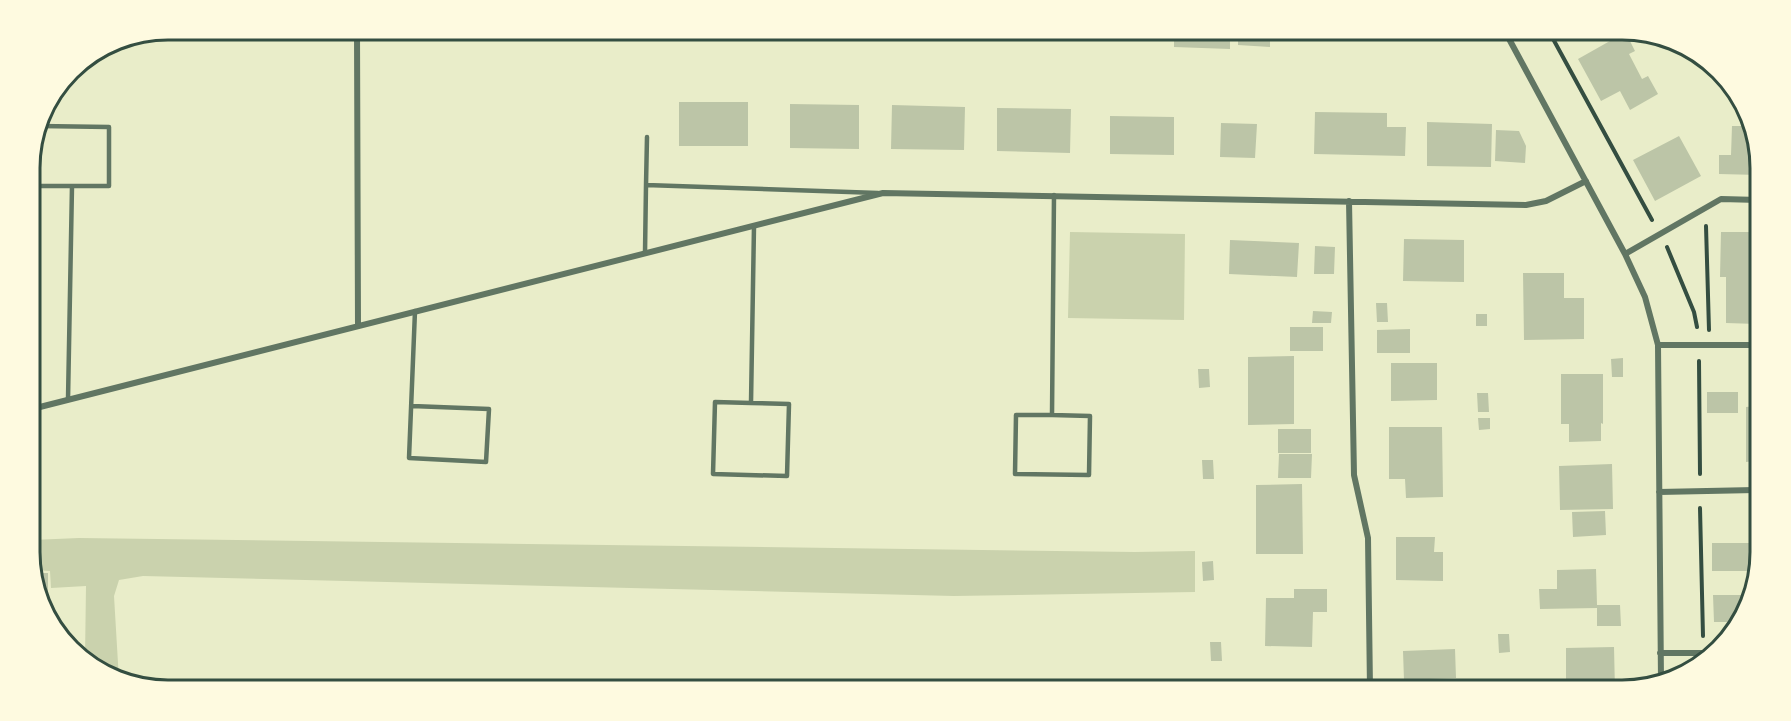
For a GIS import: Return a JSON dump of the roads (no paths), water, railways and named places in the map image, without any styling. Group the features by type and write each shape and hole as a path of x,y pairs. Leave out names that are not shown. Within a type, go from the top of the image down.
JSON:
{"street":[{"path":"357,40 358,326"},
{"path":"1510,40 1625,254 1645,297 1658,345 1661,675"},
{"path":"40,407 883,193 1526,205 1546,201 1586,182"},
{"path":"1625,254 1721,199 1750,200"},
{"path":"1350,201 1354,476 1368,538 1370,680"},
{"path":"1658,345 1750,345"},
{"path":"1659,492 1750,490"},
{"path":"1660,653 1701,653"}],"lane":[{"path":"41,186 108,186 109,127 48,126"},
{"path":"645,253 647,137"},
{"path":"646,185 883,193"},
{"path":"68,400 72,186"},
{"path":"1052,415 1054,195"},
{"path":"752,403 754,226"},
{"path":"412,406 489,409 486,462 409,458 415,311"},
{"path":"715,402 752,403 789,404 787,476 713,474 715,402"},
{"path":"1016,415 1052,415 1090,416 1089,475 1016,474 1016,415"}]}
